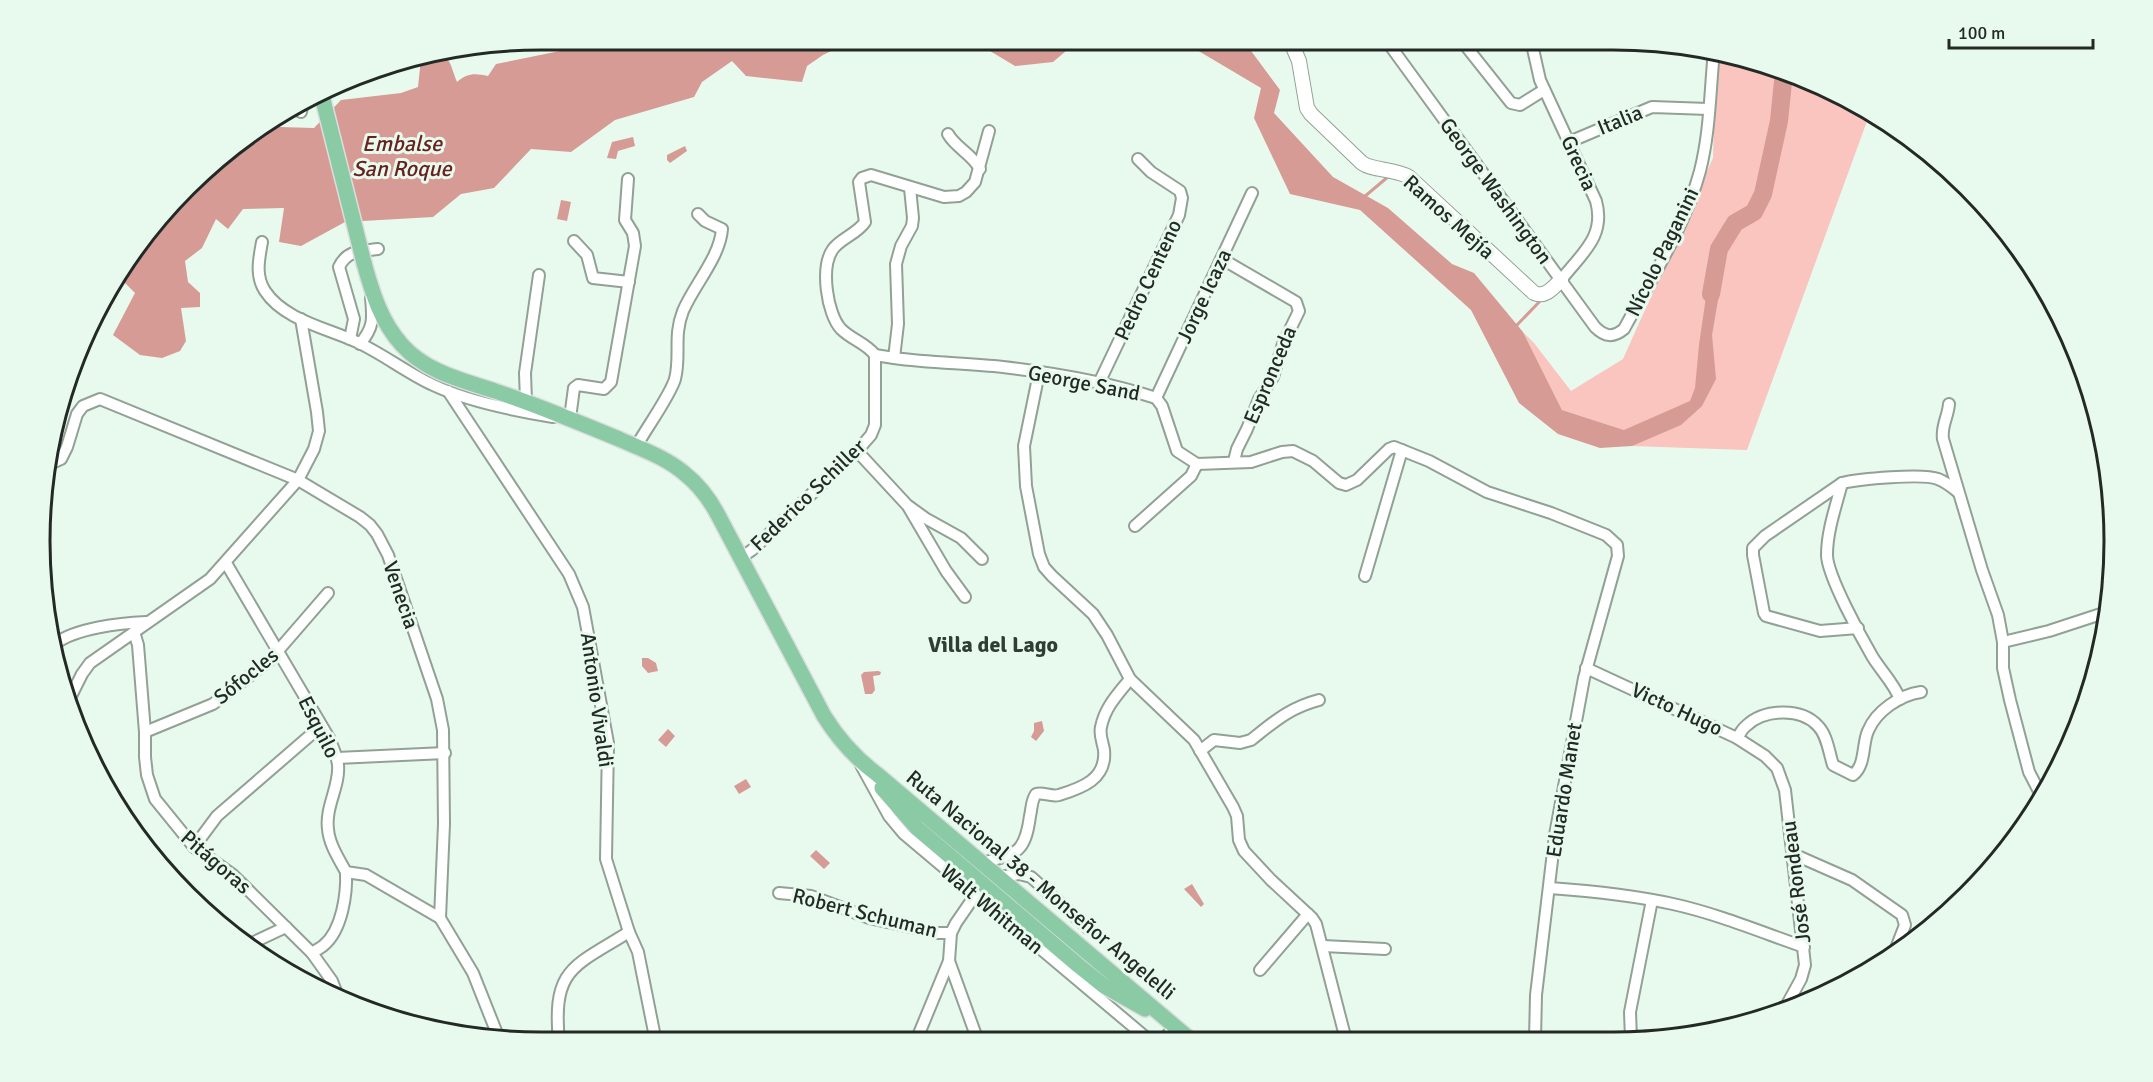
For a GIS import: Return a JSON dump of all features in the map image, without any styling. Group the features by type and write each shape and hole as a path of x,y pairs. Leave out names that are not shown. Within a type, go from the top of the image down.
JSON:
{"main road":[{"name":"Ruta Nacional 38 - Monseñor Angelelli","path":"323,100 370,286 388,326 402,345 417,358 444,374 526,401 636,447 676,467 702,490 742,557 824,716 843,744 911,822 979,890 1104,986 1143,1008 1167,1032"},
{"name":"Ruta Nacional 38 - Monseñor Angelelli","path":"860,761 1182,1032"},
{"path":"979,890 987,872 982,863"},
{"path":"979,890 993,882 1001,884 1069,943 1090,954"}],"street":[{"name":"Ramos Mejía","path":"1294,50 1299,60 1307,108 1362,163 1366,166 1392,169 1409,177 1534,293 1538,295 1548,292 1561,280"},
{"name":"George Washington","path":"1393,50 1595,327 1601,334 1611,336"},
{"path":"1469,50 1511,103 1520,105 1544,90"},
{"name":"Grecia","path":"1533,50 1536,69 1544,90 1596,201 1599,222 1594,237 1561,280"},
{"name":"Nícolo Paganini","path":"1611,336 1617,335 1624,329 1673,237 1700,171 1707,134 1713,60"},
{"name":"Italia","path":"1569,141 1652,107 1708,109"},
{"path":"910,188 912,226 901,246 896,264 898,324 894,358 875,355 865,344 845,333 836,323 826,285 825,270 831,252 861,228 865,222 859,188 862,178 871,175 944,197 959,196 972,187 980,169 989,130"},
{"path":"948,134 955,144 970,154 980,169"},
{"name":"Pedro Centeno","path":"1099,383 1179,214 1181,205 1180,191 1151,172 1138,159"},
{"path":"262,242 258,273 261,285 275,302 300,319 355,342 421,379 448,391 524,412 574,420 574,388 578,385 604,389 611,382 635,246 633,233 625,220 628,179"},
{"name":"Jorge Icaza","path":"1156,398 1252,193"},
{"path":"636,447 674,380 678,326 722,236 722,229 705,221 698,214"},
{"path":"574,241 587,255 592,278 629,282"},
{"path":"355,342 354,319 339,267 349,254 378,249"},
{"name":"Espronceda","path":"1222,259 1296,302 1299,306 1299,311 1283,344 1273,377 1256,405 1234,461"},
{"path":"526,401 525,374 539,275"},
{"path":"355,342 368,334 372,326 370,286"},
{"path":"73,690 90,663 194,593 210,579 298,480 314,448 318,430 317,412 300,319"},
{"name":"Federico Schiller","path":"742,557 857,451 871,435 875,425 875,355"},
{"name":"George Sand","path":"894,358 935,364 1002,367 1099,383 1156,398 1162,406 1177,451 1197,464"},
{"path":"1039,373 1023,458 1039,554 1048,572 1093,614 1130,679 1194,740 1233,807 1237,816 1239,840 1244,851 1316,924 1344,1032"},
{"name":"Antonio Vivaldi","path":"448,391 569,574 583,608 608,743 606,859 629,932 638,952 654,1032"},
{"name":"Venecia","path":"56,461 61,459 67,447 77,414 83,406 100,399 298,480 370,525 388,555 437,699 443,730 445,753 440,918"},
{"path":"1949,404 1942,433 1998,615 2003,642 2003,668 2010,700 2029,772 2037,788"},
{"path":"1135,526 1191,476 1197,464 1251,462 1282,452 1293,451 1302,454 1339,483 1346,485 1357,480 1389,449 1394,447 1402,450 1365,576"},
{"name":"Eduardo Manet","path":"1402,450 1429,461 1487,492 1551,513 1605,535 1617,545 1618,556 1586,668 1555,835 1536,994 1534,1032"},
{"path":"857,451 907,505 961,538 982,559"},
{"path":"1858,628 1820,631 1766,616 1753,548 1765,536 1842,483 1857,479 1930,477 1946,482 1959,492"},
{"path":"1842,483 1828,540 1827,562 1832,577 1873,658 1890,680 1900,699"},
{"path":"907,505 940,561 965,597"},
{"name":"Esquilo","path":"226,563 279,652 337,758 339,768 327,830 346,872"},
{"name":"Sófocles","path":"146,732 213,704 279,652 328,593"},
{"path":"2003,642 2097,615"},
{"path":"60,641 74,633 130,622 148,622"},
{"name":"Pitágoras","path":"134,632 138,645 146,732 147,775 155,799 194,847 233,875 312,953 334,987"},
{"name":"Victo Hugo","path":"1586,668 1737,738 1765,756"},
{"path":"982,863 1014,854 1020,849 1028,829 1032,801 1036,794 1053,796 1060,794 1092,782 1100,774 1104,760 1101,726 1112,700 1130,679"},
{"path":"1737,738 1746,726 1765,716 1782,712 1802,715 1820,727 1833,765 1852,775 1860,767 1867,731 1877,718 1900,699 1921,692"},
{"path":"1200,750 1214,740 1245,743 1284,713 1319,700"},
{"path":"194,847 217,816 321,726"},
{"path":"337,758 445,753"},
{"name":"José Rondeau","path":"1765,756 1777,768 1783,780 1804,947 1804,971 1790,999"},
{"path":"1793,854 1852,880 1902,915 1905,925 1899,939"},
{"path":"312,953 325,945 339,921 347,887 346,872 366,875 440,918 473,973 496,1030"},
{"path":"999,877 1019,874 1031,877 1089,929"},
{"path":"1550,888 1604,892 1652,900 1712,914 1804,947"},
{"path":"920,1032 949,961 951,933 979,890"},
{"name":"Walt Whitman","path":"979,890 1140,1032"},
{"name":"Robert Schuman","path":"779,893 811,896 868,918 938,933 951,933"},
{"path":"1631,1031 1632,1002 1652,900"},
{"path":"1260,970 1308,914"},
{"path":"256,941 286,927"},
{"path":"559,1032 559,999 562,983 568,973 578,963 629,932"},
{"path":"1323,946 1385,949"},
{"name":"Robert Schuman","path":"949,961 975,1032"}],"shaded area":[{"path":"1716,61 1739,66 1800,87 1867,121 1747,450 1632,446 1624,430 1562,410 1523,332 1571,391 1623,359 1713,158"}],"water":[{"name":"Embalse San Roque","path":"833,50 807,66 802,82 746,76 732,61 702,82 694,97 615,120 571,152 531,149 494,188 461,194 433,217 345,222 301,246 279,242 284,208 243,209 228,229 216,219 202,248 185,261 188,282 200,293 200,307 181,308 186,341 180,351 162,358 140,355 113,335 135,293 124,282 151,242 193,193 217,171 268,132 278,126 314,128 341,100 401,93 418,87 420,65 446,59 457,82 471,74 488,76 496,64 560,51"},
{"path":"988,50 1067,50 1053,62 1015,66"},
{"path":"1197,50 1250,50 1280,90 1274,113 1333,177 1388,208 1452,264 1474,273 1523,332 1562,410 1624,430 1690,401 1695,388 1710,269 1723,271 1712,335 1716,379 1702,406 1681,425 1632,446 1600,448 1558,434 1519,403 1471,310 1360,210 1290,194 1254,118 1261,88"},
{"path":"633,137 635,146 618,151 616,159 607,158 612,142"},
{"path":"685,146 687,151 670,163 667,160 667,155"},
{"path":"561,200 571,202 567,221 557,219"},
{"path":"642,658 648,658 656,663 658,671 648,673 642,666"},
{"path":"864,672 881,672 880,675 873,676 875,690 872,694 865,694 861,675"},
{"path":"1042,721 1044,731 1036,741 1031,737 1034,723"},
{"path":"668,729 675,736 666,747 658,740"},
{"path":"746,779 751,787 739,794 734,786"},
{"path":"816,850 830,863 824,869 810,856"},
{"path":"1192,884 1204,904 1201,907 1184,889"}],"waterway":[{"path":"1711,294 1719,249 1735,223 1754,212 1763,194 1779,121 1783,81"},
{"path":"1364,197 1389,176"},
{"path":"1517,325 1543,298"}],"district":[{"name":"Villa del Lago","path":"993,644"}]}
